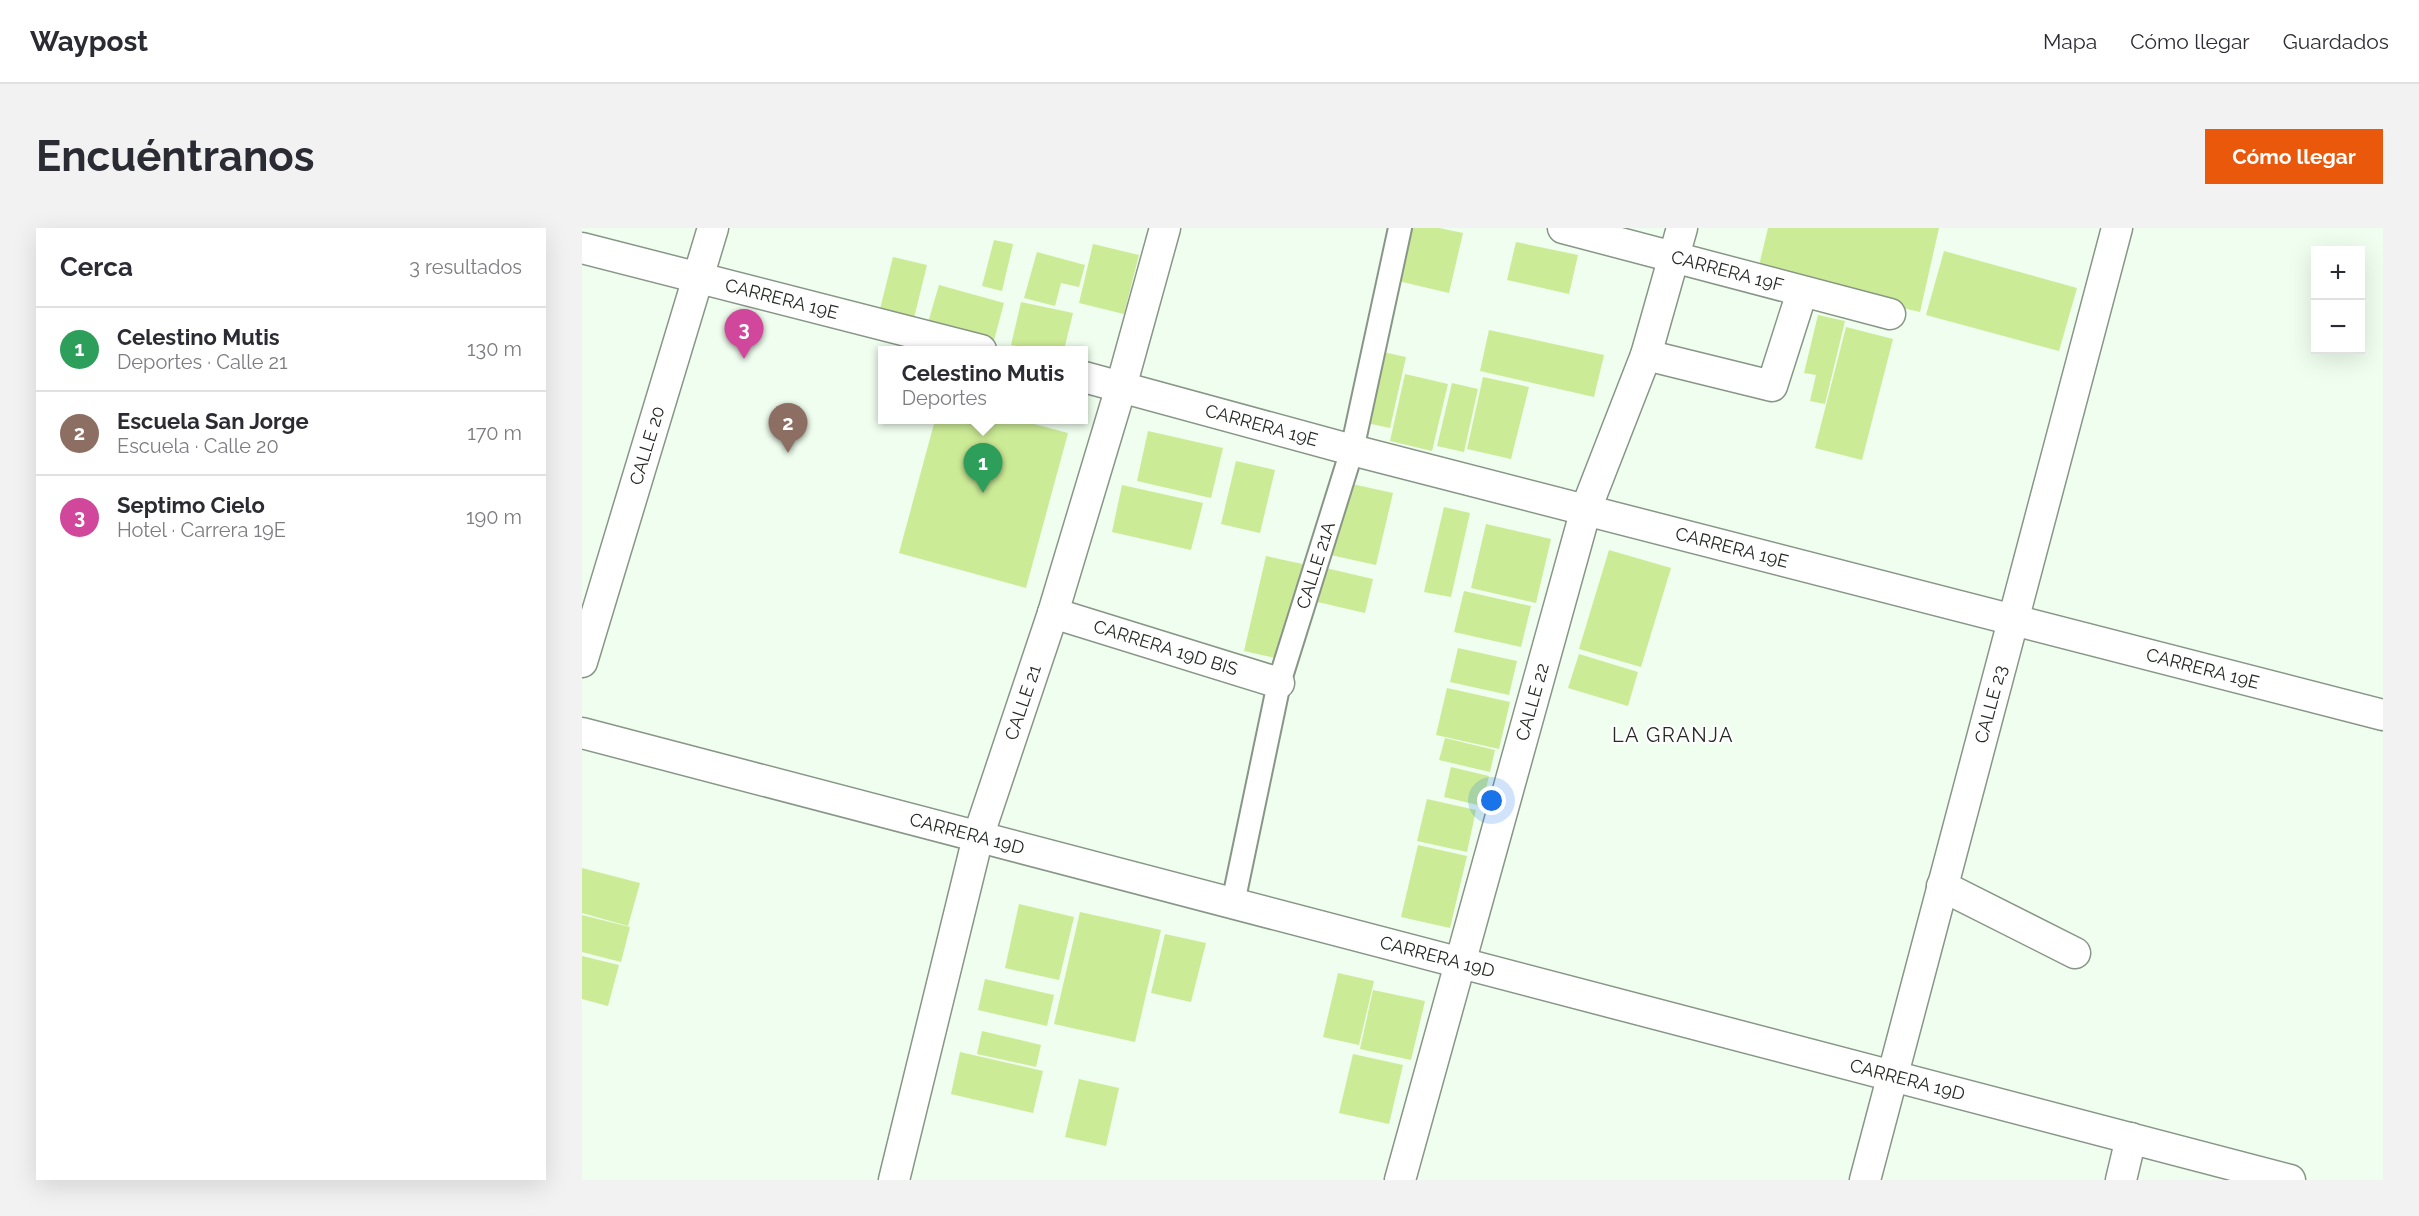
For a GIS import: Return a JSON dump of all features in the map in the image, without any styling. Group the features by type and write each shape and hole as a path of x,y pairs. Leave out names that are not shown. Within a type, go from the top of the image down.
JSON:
{"street":[{"name":"CALLE 20","path":"582,662 713,228"},
{"name":"CALLE 21","path":"894,1180 978,837 1053,613 1121,387 1165,228"},
{"name":"CALLE 21A","path":"1233,903 1279,683 1352,450 1400,228"},
{"name":"CARRERA 19F","path":"1563,228 1890,314"},
{"name":"CALLE 22","path":"1400,1180 1586,509 1646,355 1682,228"},
{"name":"CALLE 23","path":"1865,1180 2117,228"},
{"name":"CARRERA 19E","path":"582,248 962,346"},
{"path":"1646,355 1772,386 1802,292"},
{"name":"CARRERA 19E","path":"1088,378 1352,450 2383,715"},
{"name":"CARRERA 19D BIS","path":"1053,613 1279,683"},
{"name":"CARRERA 19D","path":"582,733 2290,1180"},
{"path":"1942,886 2075,953"},
{"path":"2121,1180 2131,1138"}],"building":[{"path":"1406,228 1439,228 1463,233 1449,293 1394,280"},
{"path":"1768,228 1939,228 1920,312 1757,274"},
{"path":"994,240 1013,244 1002,291 982,286"},
{"path":"1516,242 1578,255 1569,294 1507,280"},
{"path":"1093,244 1139,255 1124,314 1079,303"},
{"path":"1944,251 2077,288 2059,351 1926,315"},
{"path":"1037,252 1085,265 1079,287 1061,283 1055,306 1024,298"},
{"path":"893,257 927,265 913,322 879,313"},
{"path":"939,285 1004,303 993,344 927,326"},
{"path":"1021,302 1073,313 1065,346 1011,345"},
{"path":"1818,315 1845,321 1825,404 1810,401 1816,375 1804,373"},
{"path":"1846,327 1893,339 1862,460 1815,448"},
{"path":"1489,330 1604,355 1594,397 1480,371"},
{"path":"1378,351 1406,357 1390,428 1362,422"},
{"path":"1405,374 1448,384 1432,451 1390,441"},
{"path":"1483,377 1529,387 1511,459 1467,449"},
{"path":"1452,383 1478,389 1464,452 1437,446"},
{"path":"934,424 1034,424 1068,433 1026,588 899,553"},
{"path":"1148,431 1223,448 1211,498 1137,481"},
{"path":"1236,461 1275,470 1260,533 1221,524"},
{"path":"1343,482 1393,493 1376,565 1326,554"},
{"path":"1122,485 1203,503 1191,550 1112,532"},
{"path":"1444,507 1470,513 1451,597 1424,592"},
{"path":"1486,524 1551,539 1536,603 1471,588"},
{"path":"1609,550 1671,568 1641,667 1579,649"},
{"path":"1266,556 1307,565 1285,660 1244,651"},
{"path":"1317,566 1373,579 1365,613 1309,600"},
{"path":"1464,591 1531,606 1521,647 1454,632"},
{"path":"1458,648 1517,661 1509,695 1450,682"},
{"path":"1579,654 1638,672 1628,706 1568,688"},
{"path":"1447,688 1510,702 1499,749 1436,735"},
{"path":"1445,738 1495,750 1490,772 1439,760"},
{"path":"1451,767 1489,776 1482,806 1444,797"},
{"path":"1427,799 1476,810 1467,852 1417,841"},
{"path":"1418,845 1467,856 1450,928 1401,917"},
{"path":"582,868 640,883 628,926 582,913"},
{"path":"1019,904 1074,917 1059,980 1005,968"},
{"path":"1080,912 1161,930 1135,1042 1054,1024"},
{"path":"582,915 630,927 621,962 582,952"},
{"path":"1165,934 1206,943 1191,1002 1151,993"},
{"path":"582,956 619,965 608,1006 582,999"},
{"path":"1338,973 1374,981 1359,1045 1323,1037"},
{"path":"985,979 1054,995 1047,1026 978,1010"},
{"path":"1373,990 1425,1001 1411,1060 1360,1049"},
{"path":"982,1031 1041,1045 1036,1067 977,1054"},
{"path":"960,1052 1043,1071 1033,1113 951,1094"},
{"path":"1353,1054 1403,1065 1389,1124 1339,1113"},
{"path":"1079,1079 1119,1088 1106,1146 1065,1137"}],"place":[{"name":"Septimo Cielo","path":"744,359"},
{"name":"Escuela San Jorge","path":"788,453"},
{"name":"Celestino Mutis","path":"983,493"}],"district":[{"name":"LA GRANJA","path":"1673,735"}]}
